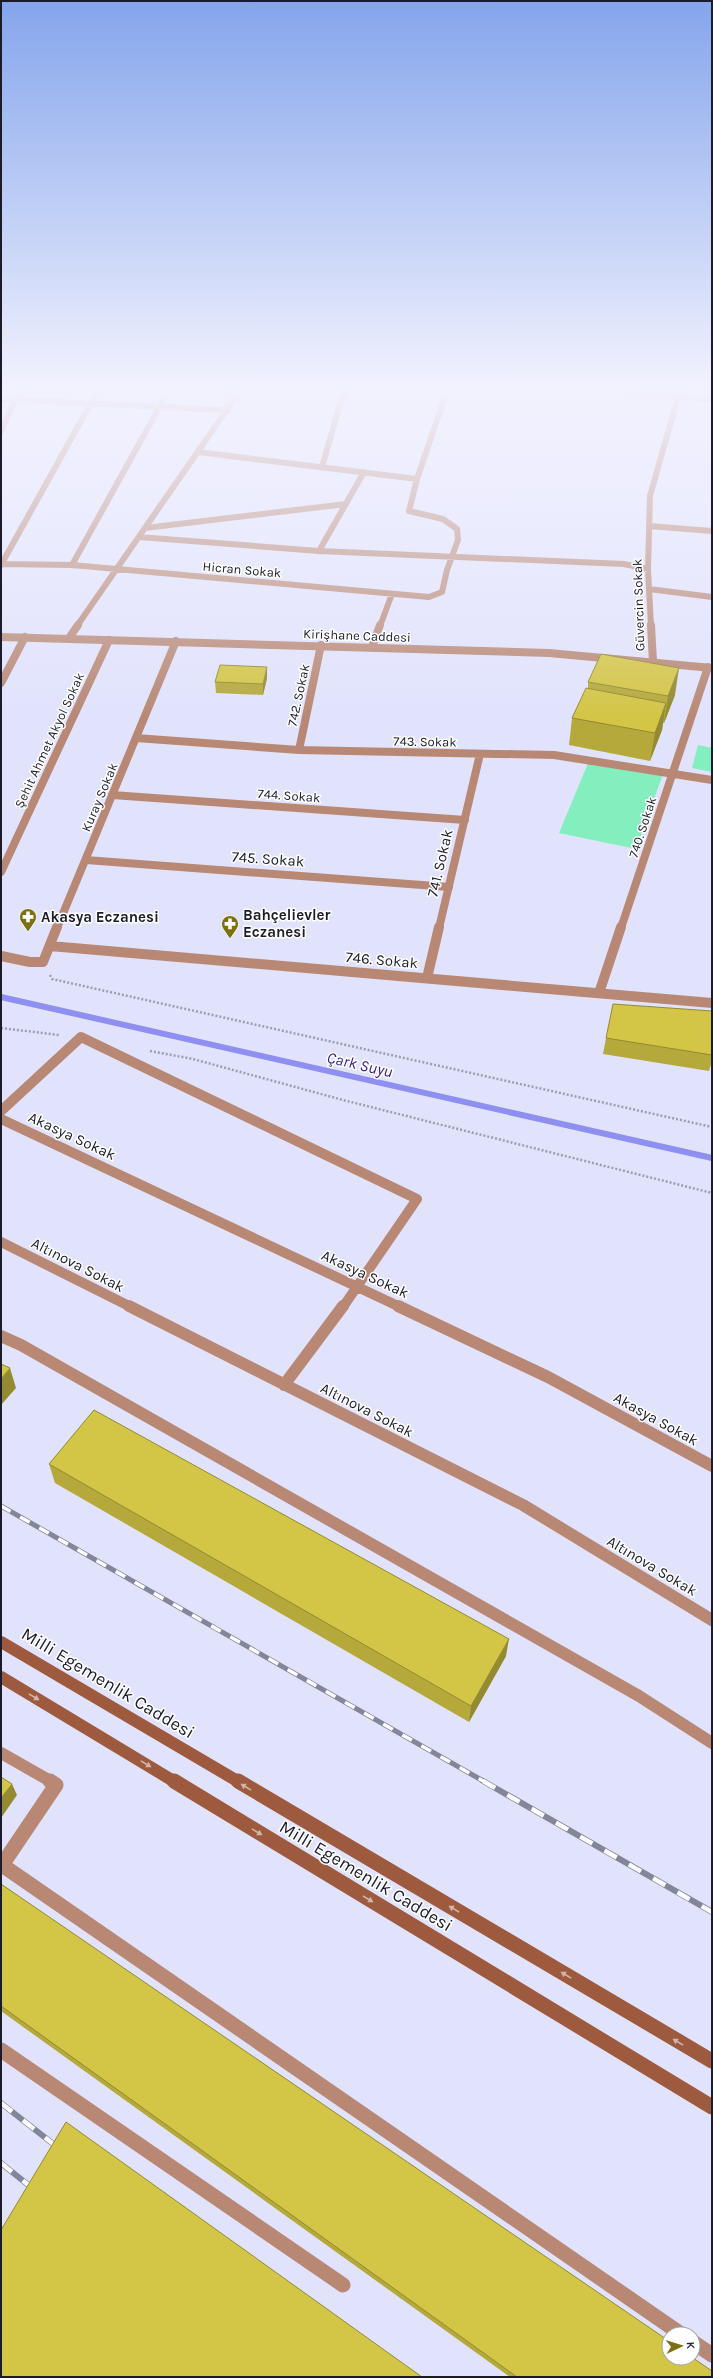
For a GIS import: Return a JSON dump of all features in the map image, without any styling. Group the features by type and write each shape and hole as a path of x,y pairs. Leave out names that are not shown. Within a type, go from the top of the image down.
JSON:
{"main road":[{"name":"Milli Egemenlik Caddesi","path":"1,1642 712,2061"},
{"name":"Milli Egemenlik Caddesi","path":"1,1677 712,2107"}],"street":[{"path":"1,564 39,496"},
{"path":"72,565 110,496"},
{"path":"69,638 167,496"},
{"path":"319,551 351,496"},
{"path":"412,496 408,512 442,519 455,525 459,534 453,558"},
{"name":"Güvercin Sokak","path":"650,496 648,568 653,662"},
{"path":"145,528 346,504"},
{"path":"649,526 712,531"},
{"path":"139,537 319,551 453,558 624,564 648,568"},
{"name":"Hicran Sokak","path":"1,564 72,565 429,597 442,592 447,569 453,558"},
{"path":"649,589 712,597"},
{"path":"372,647 392,594"},
{"name":"Kirişhane Caddesi","path":"1,637 321,645 549,653 710,668"},
{"path":"1,682 25,637"},
{"name":"Şehit Ahmet Akyol Sokak","path":"1,872 110,640"},
{"name":"Kuray Sokak","path":"43,962 176,641"},
{"name":"742. Sokak","path":"299,750 321,645"},
{"name":"740. Sokak","path":"599,993 710,668"},
{"name":"743. Sokak","path":"136,738 299,750 554,755 712,780"},
{"name":"741. Sokak","path":"427,978 480,754"},
{"name":"744. Sokak","path":"112,795 465,820"},
{"name":"745. Sokak","path":"86,860 449,887"},
{"name":"746. Sokak","path":"50,946 712,1003"},
{"path":"1,956 30,962 43,962"},
{"path":"1,1111 82,1037 417,1199 358,1287 284,1385"},
{"name":"Akasya Sokak","path":"1,1119 548,1376 712,1466"},
{"name":"Altınova Sokak","path":"1,1242 523,1505 712,1620"},
{"path":"1,1336 21,1345 639,1696 712,1743"},
{"path":"1,1753 56,1785 2,1865 669,2326"},
{"path":"1,2050 343,2285"},
{"path":"701,2347 712,2355"}],"path":[{"path":"43,962 52,979 406,1060 712,1127"},
{"path":"1,1028 82,1037"},
{"path":"148,1050 193,1059 350,1102 712,1193"}],"green space":[{"path":"698,745 712,748 712,772 692,768"},
{"path":"589,761 663,774 636,849 559,833"}],"building":[{"path":"601,654 679,668 668,696 588,682"},
{"path":"220,665 267,667 263,684 215,682"},
{"path":"586,688 666,703 655,733 572,718"},
{"path":"613,1004 712,1011 712,1055 606,1038"},
{"path":"1,1364 10,1368 1,1379"},
{"path":"94,1410 509,1639 471,1706 49,1464"},
{"path":"1,1777 12,1784 1,1798"},
{"path":"1,1884 661,2336 661,2366 701,2366 701,2363 712,2371 712,2377 517,2377 1,2006"},
{"path":"66,2122 422,2377 1,2377 1,2230"}],"waterway":[{"name":"Çark Suyu","path":"1,997 712,1158"}],"railway":[{"path":"1,1506 485,1782"},
{"path":"483,1781 712,1912"},
{"path":"1,2103 61,2150"},
{"path":"1,2163 37,2192"}],"place":[{"name":"Akasya Eczanesi","path":"28,932"},
{"name":"Bahçelievler Eczanesi","path":"230,939"}]}
